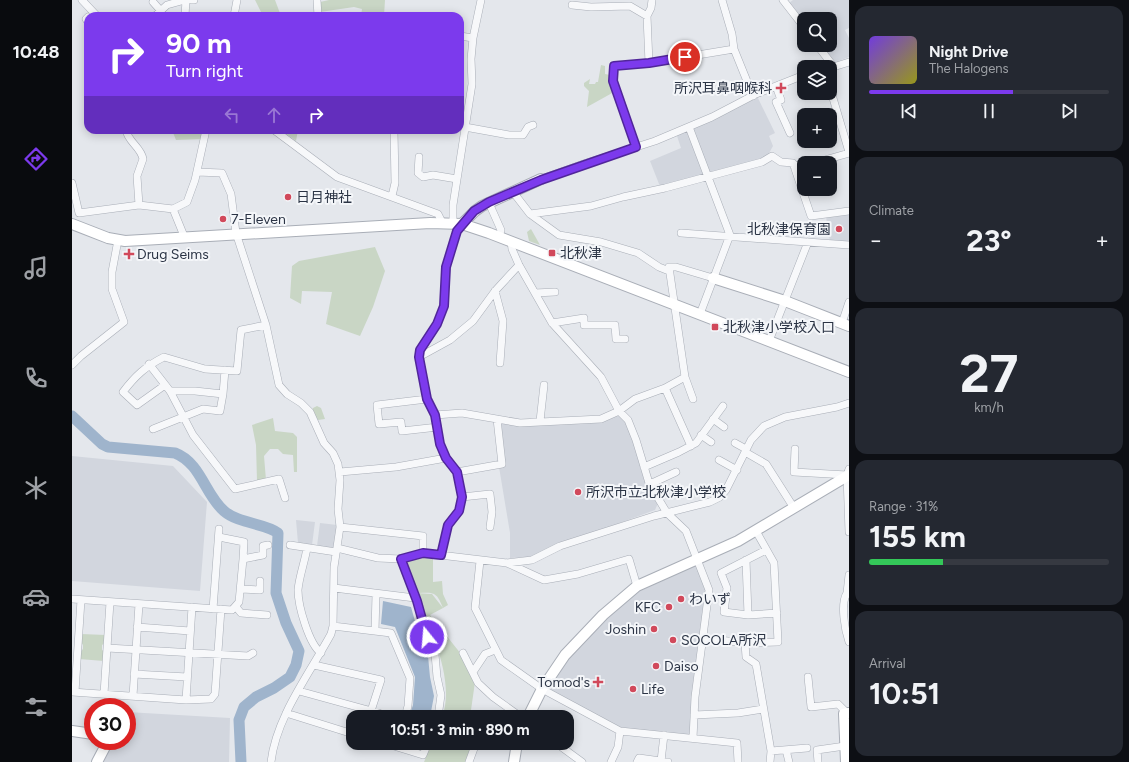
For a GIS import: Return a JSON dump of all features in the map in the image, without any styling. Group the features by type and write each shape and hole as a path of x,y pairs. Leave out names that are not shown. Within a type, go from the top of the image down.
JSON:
{"street":[{"path":"82,0 90,12"},
{"path":"159,12 167,5 185,0 185,12"},
{"path":"235,12 237,0"},
{"path":"317,0 318,12"},
{"path":"464,111 472,84 471,59 473,38 481,0"},
{"path":"649,63 647,16 652,8 652,0"},
{"path":"722,0 732,34 734,49 753,96"},
{"path":"783,0 797,18"},
{"path":"153,2 158,12"},
{"path":"572,5 591,7 630,6 647,16"},
{"path":"464,37 473,38"},
{"path":"636,147 613,81 614,66 649,63 734,49"},
{"path":"837,66 849,62"},
{"path":"457,224 489,202 541,180 655,141 689,127 753,96 797,78"},
{"path":"776,86 781,100 776,102 790,133"},
{"path":"834,100 849,153 837,156"},
{"path":"464,120 464,133"},
{"path":"465,127 508,135 523,135 528,126 533,125"},
{"path":"689,127 730,236 700,314"},
{"path":"127,134 139,148 143,159 137,176 139,205"},
{"path":"72,183 75,213 139,205 174,209 187,202 197,172 205,134"},
{"path":"279,134 337,177 438,214 442,222"},
{"path":"392,196 395,183 394,134"},
{"path":"441,555 448,525 459,511 462,497 457,472 446,458 440,444 435,415 427,399 419,357 420,350 437,324 444,306 446,267 457,231 457,178 464,134"},
{"path":"530,214 591,206 708,177 762,162 772,156 781,162 793,163 812,216 849,211"},
{"path":"419,157 418,173 423,176 433,175 457,178"},
{"path":"197,172 222,173 231,194 236,234 266,325 279,385 287,394 301,403 310,412 324,443 336,459 340,472 338,509 340,527 336,550 333,626 331,634 321,653 286,713 275,740 270,762"},
{"path":"513,192 530,214 559,235 601,242 638,253 659,267 669,271"},
{"path":"489,202 501,230 499,237"},
{"path":"174,209 184,236"},
{"path":"72,224 90,232 118,240 145,240 184,236 442,222 457,224 511,241 849,372"},
{"path":"681,233 849,245"},
{"path":"72,365 81,356 124,322 112,288 112,272 118,240"},
{"path":"511,241 512,249 519,265 552,323 601,377 619,411 628,420 650,484 667,513 686,530 697,558 708,590 694,697 694,738"},
{"path":"769,341 808,242"},
{"path":"419,357 450,340 473,321 495,291 519,265"},
{"path":"693,399 685,377 673,304 669,267 676,267 785,301 845,325 849,302"},
{"path":"495,291 503,321 500,363"},
{"path":"535,293 555,292"},
{"path":"552,323 584,318 584,324 615,325 616,339 625,339"},
{"path":"165,385 137,405 123,392 135,376 149,364 164,357 205,369 237,371 241,330 266,325"},
{"path":"149,364 170,391 193,435 235,489 279,479 285,498"},
{"path":"153,429 203,410 220,411 225,370"},
{"path":"435,415 462,413 520,423 601,419 619,411 635,400 665,388 685,377"},
{"path":"540,421 544,385"},
{"path":"665,388 691,446"},
{"path":"170,391 195,391 223,394"},
{"path":"427,399 377,405 379,424 401,422 402,431 438,427"},
{"path":"290,545 336,550 378,558 401,559 423,553 480,561 507,563 532,560 560,546 667,513 697,507 720,497 726,490 737,470 745,450 757,433 775,420 837,407 849,403"},
{"path":"644,467 691,446 723,406"},
{"path":"457,472 502,464 498,419"},
{"path":"713,419 724,427"},
{"path":"701,435 712,442"},
{"path":"734,443 766,464 794,508"},
{"path":"795,449 794,472 848,473"},
{"path":"340,472 396,467 446,458"},
{"path":"719,460 737,470"},
{"path":"650,484 676,472"},
{"path":"532,710 553,671 579,639 619,600 637,586 756,532 848,473"},
{"path":"848,473 849,532"},
{"path":"462,497 490,494 492,512 490,527"},
{"path":"340,527 423,536 423,553"},
{"path":"702,638 745,643 778,642 774,563 756,532"},
{"path":"72,599 139,604 192,607 217,609 232,610 239,602 244,542 219,533 217,609 217,655 214,696 208,701 73,692 81,600"},
{"path":"243,559 263,555 263,546 268,545"},
{"path":"308,548 298,590 300,605 313,646 321,653"},
{"path":"766,550 721,573 727,588 724,612 748,615 777,613"},
{"path":"401,559 417,601 427,637 436,654 437,677 441,695 439,710"},
{"path":"507,563 544,580 578,574 629,559 637,586"},
{"path":"746,560 748,615"},
{"path":"480,561 475,608 501,660 542,689 620,731 737,743 738,762"},
{"path":"849,575 848,594 845,596 844,613 849,642"},
{"path":"240,589 260,590 260,581"},
{"path":"334,588 415,598"},
{"path":"375,631 376,594"},
{"path":"104,694 110,602"},
{"path":"133,696 139,604"},
{"path":"186,700 192,607"},
{"path":"236,607 241,613 267,615"},
{"path":"333,626 391,633 410,678 407,710"},
{"path":"138,627 190,631"},
{"path":"745,643 746,657 756,664 771,751 770,762"},
{"path":"107,648 217,655 248,656 252,653"},
{"path":"473,672 485,654 495,650"},
{"path":"463,653 478,683 493,697 511,710"},
{"path":"314,665 381,680 371,710"},
{"path":"134,674 187,677"},
{"path":"808,677 811,706 838,704 848,713 844,714 844,746 846,762"},
{"path":"299,691 367,710"},
{"path":"694,715 763,709"},
{"path":"286,713 346,732"},
{"path":"72,731 84,733"},
{"path":"611,762 618,746 620,731"},
{"path":"637,762 638,758 665,762 664,735"},
{"path":"818,762 817,750 844,746"},
{"path":"771,751 807,748"},
{"path":"97,762 103,750"},
{"path":"410,750 423,755 425,750"},
{"path":"469,762 473,750"},
{"path":"514,762 516,750"},
{"path":"566,750 582,762"},
{"path":"786,750 789,762"}],"shaded area":[{"path":"793,0 849,0 849,28 845,30 849,38 849,57 837,62 837,60 831,60 825,52 837,52 837,12 797,12 797,14 789,3"},
{"path":"756,94 775,133 769,136 773,146 768,155 758,160 661,189 650,161 681,148 676,133"},
{"name":"北秋津保育園","path":"849,215 849,242 830,241 826,217"},
{"name":"所沢市立北秋津小学校","path":"620,416 625,420 659,501 655,510 579,538 564,541 532,557 510,558 510,533 499,467 499,423"},
{"path":"72,456 173,466 207,502 200,591 72,581"},
{"path":"296,520 315,522 312,545 298,543"},
{"path":"320,523 337,525 334,548 317,546"},
{"name":"SOCOLA所沢","path":"697,558 709,590 693,738 620,731 542,689 619,600"},
{"path":"136,713 230,718 229,762 97,762 103,750 136,750"}],"green space":[{"path":"255,0 275,0 280,12 261,12"},
{"path":"329,0 385,0 384,12 362,12 362,9 354,7 320,12 320,2"},
{"path":"601,65 605,66 605,74 610,75 614,92 587,107 589,91 584,86 584,83 590,79 589,84 595,84 598,82"},
{"path":"174,134 205,134 204,139 176,140"},
{"path":"286,134 297,134 296,141"},
{"path":"531,229 540,245 529,241 527,232"},
{"path":"375,247 385,271 373,307 360,336 326,324 332,292 302,291 301,304 290,298 292,266 299,261"},
{"path":"317,406 321,408 325,419 318,420 312,410"},
{"path":"273,418 275,431 293,433 297,437 297,472 294,472 293,455 283,454 278,449 270,449 264,456 266,480 257,481 256,445 252,425"},
{"path":"426,556 433,558 433,582 442,581 443,594 448,605 443,608 435,594 419,593 406,562"},
{"path":"415,593 432,594 443,608 430,615 461,654 475,682 471,710 443,710 446,687 444,671 428,622"},
{"path":"81,634 106,635 106,642 102,645 102,650 105,652 104,661 79,659 80,652 83,649"},
{"path":"429,750 470,750 466,762 424,762"}],"water":[{"path":"383,601 411,607 420,639 428,656 434,696 431,710 411,710 415,677 395,627 381,624"}],"waterway":[{"path":"72,416 102,444 108,447 175,453 184,458 191,464 212,497 224,511 237,519 266,527 278,533 276,593 286,623 299,651 296,665 290,677 274,688 256,697 244,707 239,720 241,762"}],"place":[{"name":"所沢耳鼻咽喉科","path":"781,88"},
{"name":"日月神社","path":"288,197"},
{"name":"7-Eleven","path":"223,219"},
{"name":"北秋津保育園","path":"839,229"},
{"name":"北秋津","path":"552,253"},
{"name":"Drug Seims","path":"129,254"},
{"name":"北秋津小学校入口","path":"715,327"},
{"name":"所沢市立北秋津小学校","path":"578,492"},
{"name":"わいず","path":"681,599"},
{"name":"KFC","path":"669,607"},
{"name":"Joshin","path":"654,629"},
{"name":"SOCOLA所沢","path":"673,640"},
{"name":"Daiso","path":"656,666"},
{"name":"Tomod's","path":"598,682"},
{"name":"Life","path":"633,689"}],"route":[{"path":"427,637 417,601 401,559 423,553 441,555 448,525 459,511 462,497 457,472 446,458 440,444 435,415 430,408 427,399 419,357 420,350 437,324 444,306 446,267 457,231 474,211 489,202 586,163 636,147 613,81 614,66 649,63 685,57"}]}
